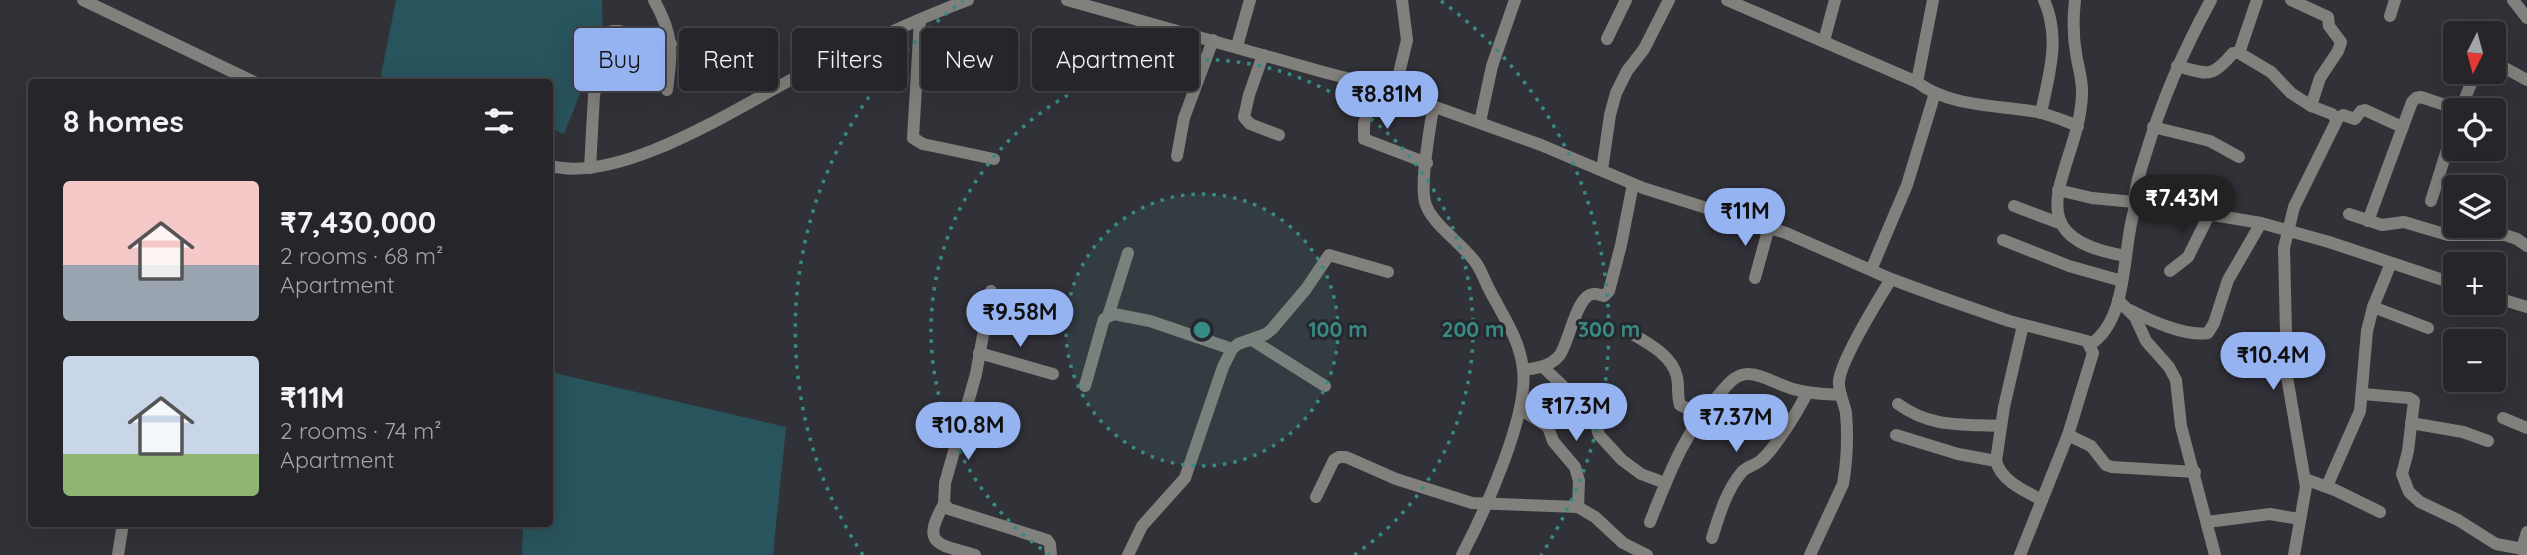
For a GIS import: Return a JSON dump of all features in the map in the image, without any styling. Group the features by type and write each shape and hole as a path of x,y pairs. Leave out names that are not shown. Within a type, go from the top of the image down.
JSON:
{"street":[{"path":"83,0 248,79"},
{"path":"654,0 667,22 671,44 667,90"},
{"path":"553,167 570,170 590,168 624,160 667,144 803,74 968,0"},
{"path":"1066,0 1398,91 1633,184 1812,243 1891,279 2023,325 2091,344"},
{"path":"1237,46 1250,0"},
{"path":"1398,91 1397,79 1407,40 1402,0"},
{"path":"1480,122 1492,66 1515,0"},
{"path":"1607,39 1626,0"},
{"path":"1602,170 1616,93 1669,0"},
{"path":"1728,0 1917,82 1935,93 1970,102 2041,113 2078,126"},
{"path":"1824,41 1835,0"},
{"path":"1917,82 1933,0"},
{"path":"2041,113 2053,56 2053,29 2044,0"},
{"path":"2059,223 2058,191 2078,126 2082,95 2074,32 2076,0"},
{"path":"2091,344 2105,332 2118,300 2137,182 2153,127 2177,66 2211,0"},
{"path":"2239,53 2257,0"},
{"path":"2291,0 2318,5 2328,17 2329,26 2341,44 2320,78 2311,106"},
{"path":"2390,16 2395,0"},
{"path":"2513,0 2527,18"},
{"path":"920,20 911,131 913,138 923,144 994,159"},
{"path":"590,168 594,95 612,31 671,44"},
{"path":"1177,156 1184,118 1213,40"},
{"path":"2177,66 2211,73 2219,69 2233,53 2239,53 2272,72 2284,87 2311,106 2336,118 2345,115 2355,119 2365,110 2402,127"},
{"path":"1264,55 1244,117 1250,124 1279,135"},
{"path":"2506,69 2527,80"},
{"path":"1375,85 1364,124 1364,139 1427,163"},
{"path":"1871,270 1907,185 1935,93"},
{"path":"2368,222 2412,102 2421,97 2443,104"},
{"path":"1433,107 1424,198 1427,208 1478,267 1511,330 1523,370 1520,409 1487,505 1462,555"},
{"path":"2294,555 2305,497 2305,479 2287,377 2283,262 2287,230 2300,194 2337,122 2336,118"},
{"path":"2153,127 2210,141 2239,157"},
{"path":"2431,201 2443,161"},
{"path":"1523,370 1543,367 1559,356 1586,297 1592,294 1604,296 1609,291 1633,184"},
{"path":"2058,191 2134,207 2159,205 2261,223 2443,280"},
{"path":"2014,206 2059,223 2078,243 2126,256"},
{"path":"2170,271 2188,257 2210,214"},
{"path":"2349,214 2388,226 2404,222 2439,234 2505,235 2527,246"},
{"path":"2130,310 2176,328 2198,334 2208,333 2214,323 2228,279 2261,223"},
{"path":"1755,278 1769,227"},
{"path":"2003,240 2069,266 2122,281"},
{"path":"1085,386 1102,325 1108,316 1128,253"},
{"path":"1128,555 1142,526 1185,478 1232,348 1272,329 1306,289 1329,255 1388,272"},
{"path":"2327,486 2360,411 2367,331 2390,262"},
{"path":"1810,555 1843,484 1845,472 1846,415 1840,375 1862,329 1891,279"},
{"path":"975,555 939,543 932,535 934,523 944,505 946,483 964,421 991,291"},
{"path":"2118,300 2130,310 2146,341 2176,380 2181,426 2215,555"},
{"path":"2506,301 2527,307"},
{"path":"2373,307 2428,328"},
{"path":"1108,316 1120,314 1150,321 1232,348"},
{"path":"2023,325 1996,461 2008,480 2042,500"},
{"path":"1634,335 1660,352 1675,370 1680,405 1701,415"},
{"path":"1252,340 1325,386"},
{"path":"2020,555 2067,435 2092,359 2091,344"},
{"path":"979,353 1053,374"},
{"path":"1543,367 1582,412 1595,421 1599,435 1616,454 1641,474 1665,483"},
{"path":"1650,522 1685,440 1701,415 1730,382 1744,374 1753,374 1807,393 1841,394"},
{"path":"1712,538 1723,506 1738,476 1745,468 1760,461 1792,420 1807,393"},
{"path":"2363,394 2413,399 2408,452 2402,474 2414,497 2496,544 2524,552 2527,532"},
{"path":"1898,404 1916,416 1936,423 2001,426"},
{"path":"1520,409 1548,427 1553,441 1574,467 1579,481 1578,507"},
{"path":"2504,418 2527,428"},
{"path":"2411,424 2463,432 2488,441"},
{"path":"1896,435 1958,454 1996,461"},
{"path":"2067,435 2091,446 2106,465 2112,467 2195,472"},
{"path":"1316,497 1329,467 1339,457 1414,486 1465,501 1487,505 1578,507 1595,517 1623,544 1647,555"},
{"path":"2305,479 2327,486 2380,512"},
{"path":"944,505 948,509 1047,540 1051,544 1051,555"},
{"path":"2207,522 2270,514 2300,519"},
{"path":"118,555 122,527"}],"water":[{"path":"396,0 602,0 603,28 574,28 574,91 581,91 564,134 553,129 553,79 384,79 381,75"},
{"path":"553,373 786,427 773,555 522,555 523,527 553,527"}]}
